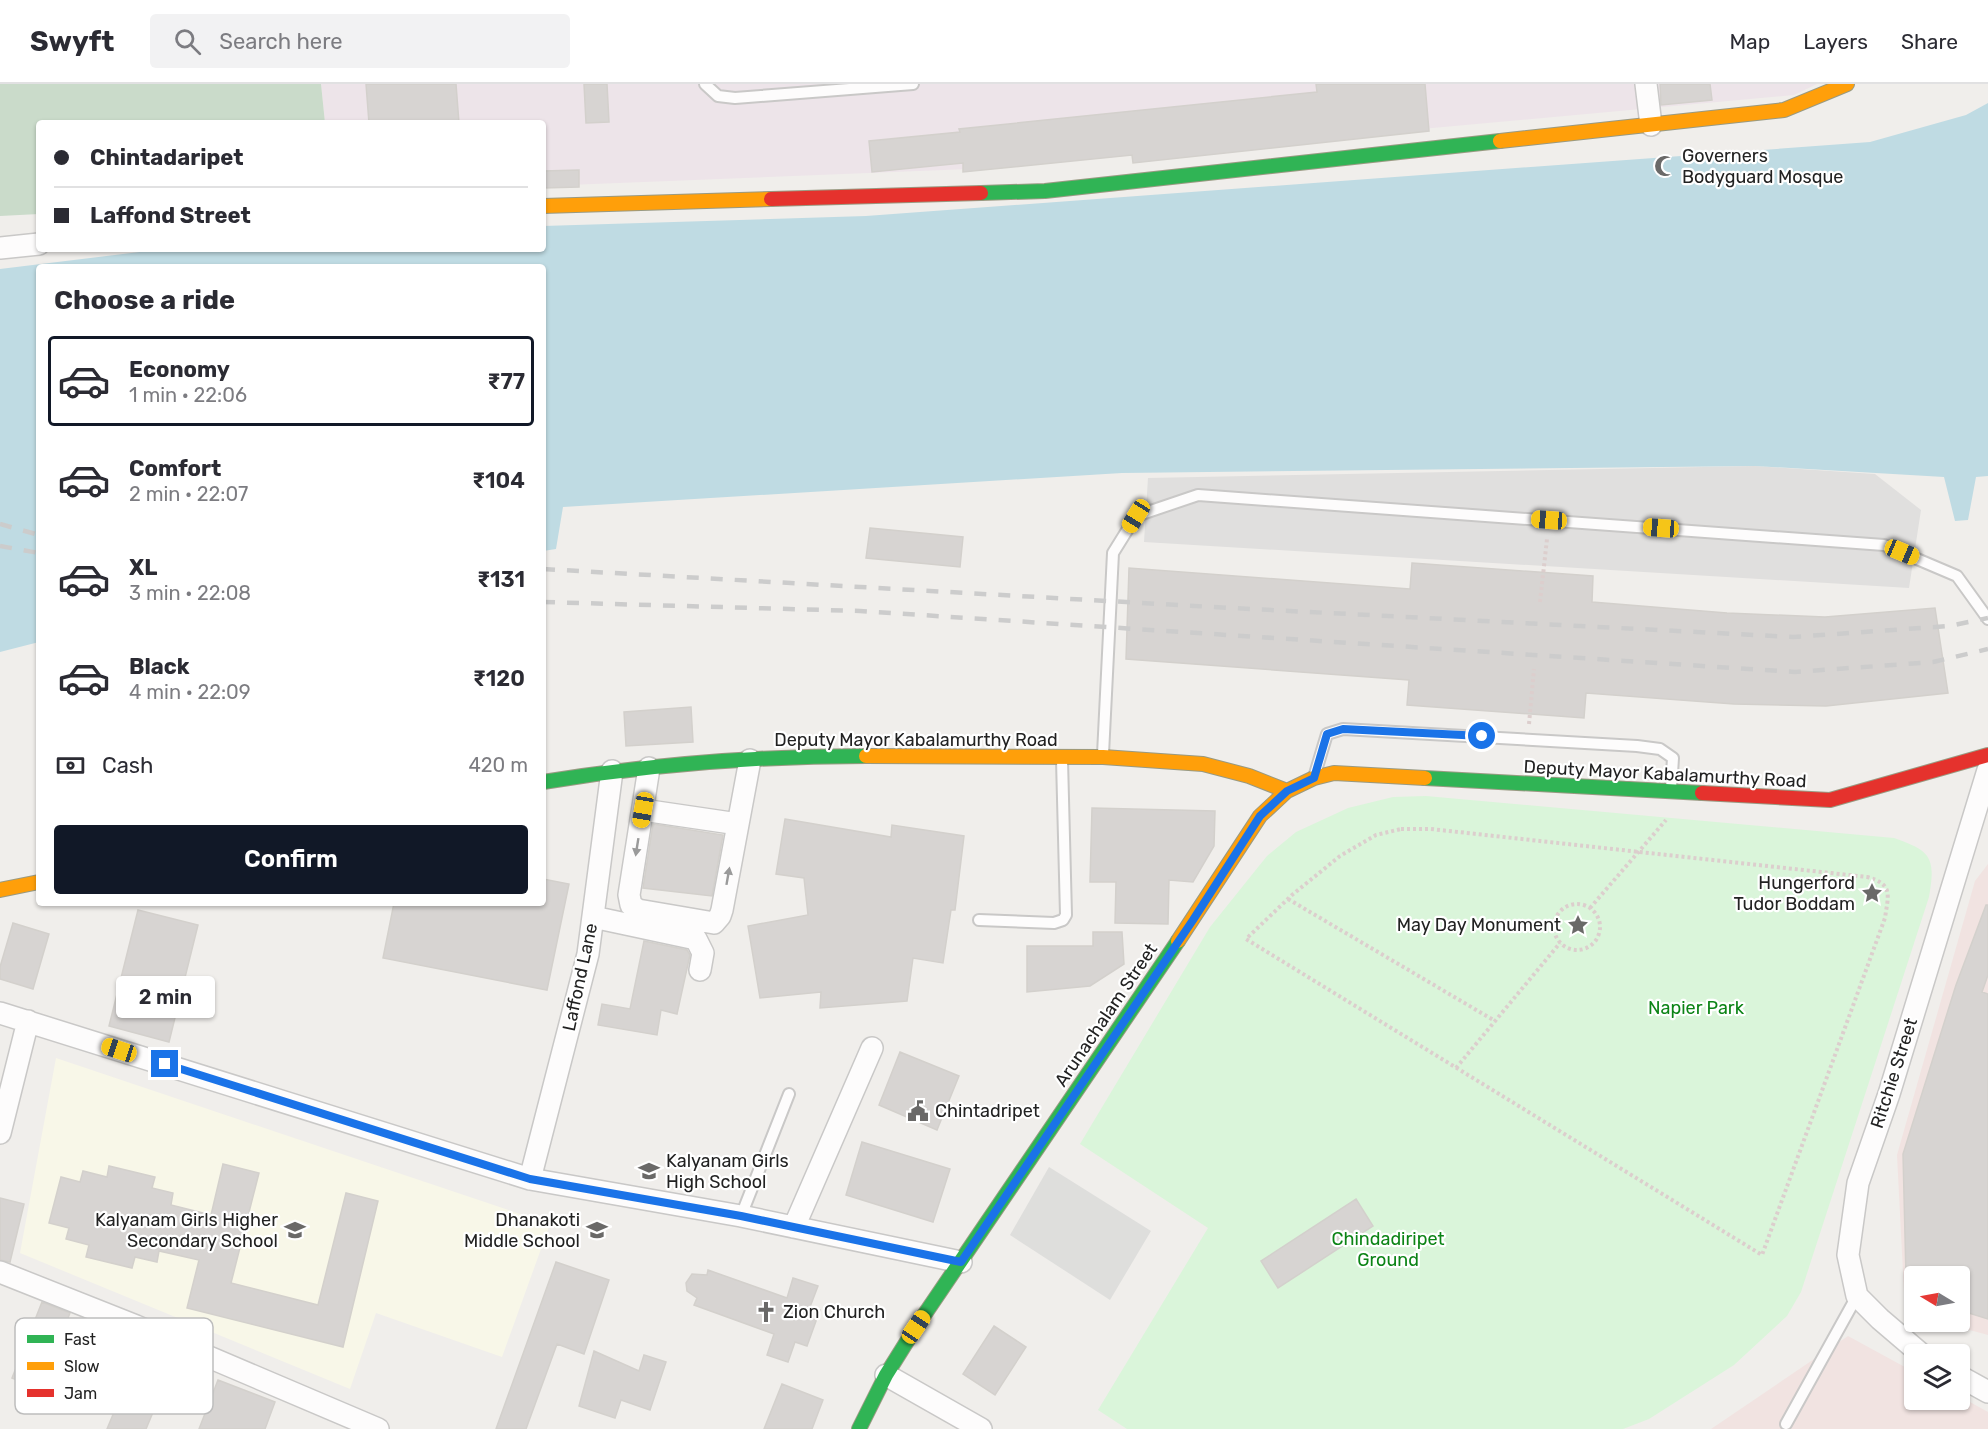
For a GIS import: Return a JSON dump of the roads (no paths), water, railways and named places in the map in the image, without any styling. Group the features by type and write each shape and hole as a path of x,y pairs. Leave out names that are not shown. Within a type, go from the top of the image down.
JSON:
{"street":[{"path":"1646,84 1651,125"},
{"path":"546,206 1045,191 1784,111 1847,84"},
{"path":"0,248 36,244"},
{"name":"Deputy Mayor Kabalamurthy Road","path":"1334,773 1830,800 1988,755"},
{"name":"Deputy Mayor Kabalamurthy Road","path":"546,782 612,771 813,756 1103,757 1203,764 1249,776 1287,791"},
{"path":"650,768 629,895 631,905 638,910 714,922 722,910 750,760"},
{"name":"Ritchie Street","path":"1857,1296 1848,1255 1858,1183 1889,1094 1988,770"},
{"name":"Laffond Lane","path":"530,1179 588,954 612,771"},
{"name":"Arunachalam Street","path":"864,1427 886,1375 1260,816 1287,791 1314,778 1334,773"},
{"path":"643,810 738,824"},
{"path":"0,890 36,883"},
{"path":"593,917 696,939 703,953 700,969"},
{"path":"0,1013 530,1179 741,1216 961,1262"},
{"path":"0,1133 28,1021"},
{"path":"794,1227 872,1048"},
{"path":"0,1272 116,1318"},
{"path":"1857,1296 1909,1344"},
{"path":"213,1359 378,1429"},
{"path":"886,1375 981,1429"},
{"path":"1970,1382 1988,1392"}],"lane":[{"path":"705,84 718,96 735,98 914,84"},
{"path":"1103,757 1113,553 1136,516 1198,495 1884,544 1957,576 1988,619"},
{"path":"1314,778 1327,734 1343,729 1528,738 1660,749 1672,758 1671,793"},
{"path":"979,920 1054,923 1063,920 1066,915 1062,757"},
{"path":"741,1216 789,1094"},
{"path":"1786,1424 1857,1296"}],"water":[{"path":"1988,103 1988,476 1976,477 1968,520 1955,521 1944,477 1755,466 1122,473 563,507 556,549 546,551 546,264 41,264 139,252 546,252 546,226 866,216 1870,142 1966,115"},
{"path":"36,265 36,643 0,652 0,269"}],"railway":[{"path":"0,524 36,534"},
{"path":"0,546 36,552"},
{"path":"546,569 1793,637 1949,626 1988,618"},
{"path":"546,602 860,611 1795,672 1933,662 1988,649"}],"place":[{"name":"Governers Bodyguard Mosque","path":"1665,166"},
{"name":"Hungerford Tudor Boddam","path":"1872,893"},
{"name":"May Day Monument","path":"1578,925"},
{"name":"Chintadripet","path":"918,1111"},
{"name":"Kalyanam Girls High School","path":"649,1171"},
{"name":"Kalyanam Girls Higher Secondary School","path":"295,1230"},
{"name":"Dhanakoti Middle School","path":"597,1230"},
{"name":"Zion Church","path":"766,1312"}],"park label":[{"name":"Napier Park","path":"1696,1008"},
{"name":"Chindadiripet Ground","path":"1388,1249"}]}
